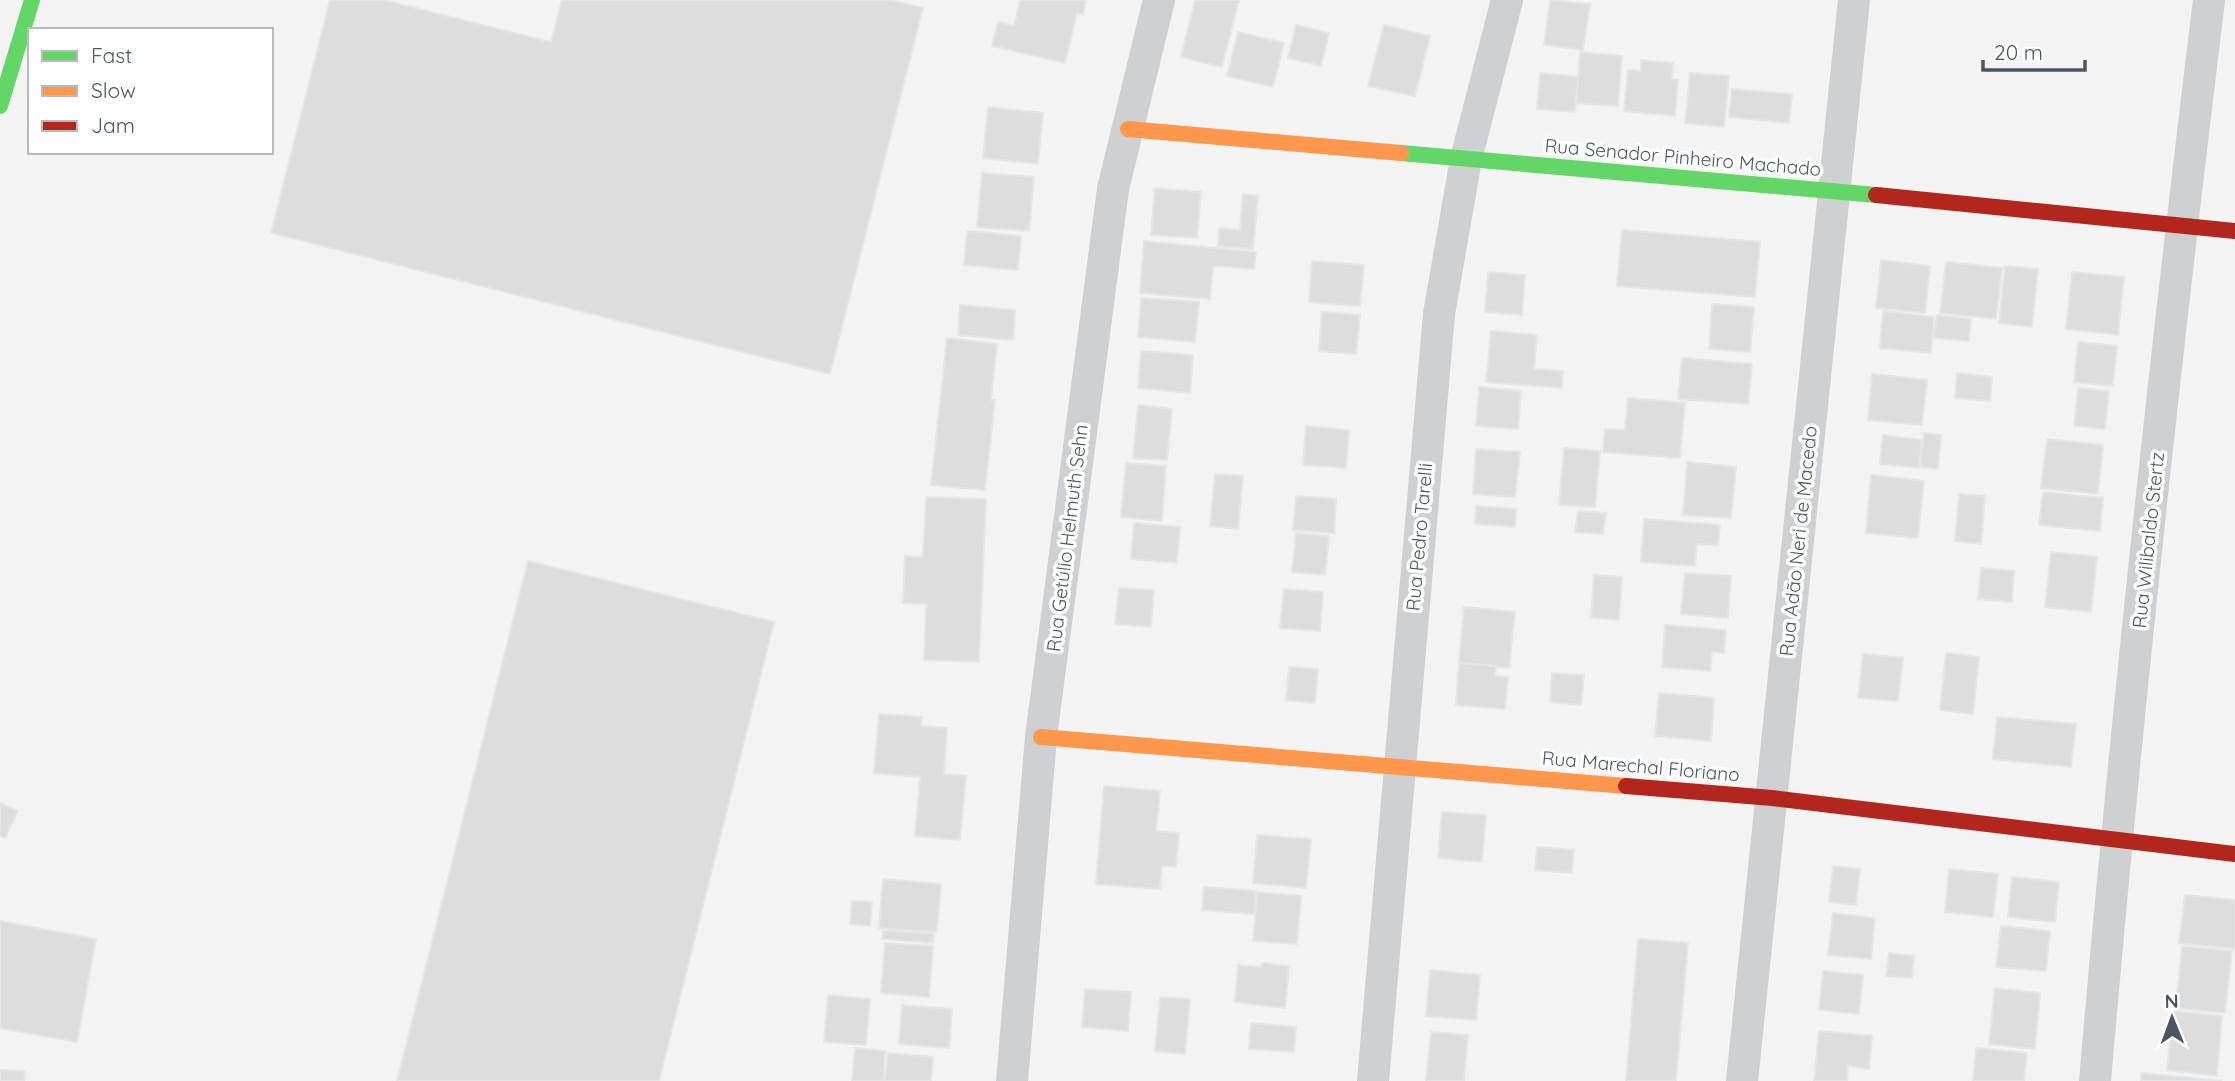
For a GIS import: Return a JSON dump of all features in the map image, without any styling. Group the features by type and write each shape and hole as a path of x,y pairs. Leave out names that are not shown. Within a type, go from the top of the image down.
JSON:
{"main road":[{"path":"0,106 32,0"},
{"name":"Rua Senador Pinheiro Machado","path":"1128,129 1834,191 2235,231"},
{"name":"Rua Marechal Floriano","path":"1041,737 1772,798 2235,854"}],"street":[{"name":"Rua Getúlio Helmuth Sehn","path":"1012,1081 1041,737 1112,189 1159,0"},
{"name":"Rua Pedro Tarelli","path":"1373,1081 1439,314 1466,159 1507,0"},
{"name":"Rua Adão Neri de Macedo","path":"1742,1081 1854,0"},
{"name":"Rua Wilibaldo Stertz","path":"2095,1081 2116,839 2181,227 2210,0"}],"building":[{"path":"330,0 384,0 551,42 562,0 891,0 923,8 830,374 271,233"},
{"path":"1020,0 1086,0 1083,15 1077,13 1065,63 992,46 998,22 1014,26"},
{"path":"1195,0 1239,0 1222,67 1181,57"},
{"path":"1550,0 1590,4 1583,50 1544,45"},
{"path":"1296,25 1329,33 1321,66 1288,58"},
{"path":"1384,25 1430,36 1415,96 1368,86"},
{"path":"1238,32 1284,43 1273,87 1227,76"},
{"path":"1580,52 1622,56 1618,106 1576,103"},
{"path":"1641,60 1673,63 1672,79 1678,80 1675,116 1624,111 1628,70 1641,71"},
{"path":"1540,73 1578,77 1575,112 1537,109"},
{"path":"1690,73 1729,76 1724,127 1685,123"},
{"path":"1732,89 1792,94 1789,123 1729,117"},
{"path":"988,107 1043,113 1038,164 983,158"},
{"path":"982,173 1034,177 1029,231 977,227"},
{"path":"1155,188 1201,192 1197,238 1151,235"},
{"path":"1243,194 1258,196 1253,249 1218,246 1219,228 1240,230"},
{"path":"1622,230 1760,242 1755,297 1617,286"},
{"path":"967,231 1021,236 1018,270 964,265"},
{"path":"1144,241 1256,252 1254,269 1213,266 1210,299 1140,293"},
{"path":"1881,260 1930,266 1925,313 1876,308"},
{"path":"1312,261 1364,265 1360,306 1309,302"},
{"path":"1946,262 2002,268 1996,319 1940,313"},
{"path":"2005,266 2038,269 2032,327 1999,323"},
{"path":"1488,272 1525,275 1522,315 1485,312"},
{"path":"2072,272 2124,277 2118,335 2066,329"},
{"path":"1141,298 1199,302 1195,342 1138,337"},
{"path":"1712,304 1754,307 1750,352 1709,349"},
{"path":"960,305 1015,310 1013,340 958,335"},
{"path":"1883,311 1934,317 1931,353 1880,348"},
{"path":"1322,312 1360,315 1356,354 1319,351"},
{"path":"1937,315 1971,319 1969,341 1934,338"},
{"path":"1491,331 1537,335 1534,369 1563,371 1562,388 1486,382"},
{"path":"947,338 997,344 991,400 995,400 985,490 931,485"},
{"path":"2078,342 2117,346 2113,386 2074,382"},
{"path":"1141,351 1193,355 1190,393 1138,388"},
{"path":"1682,358 1752,364 1748,404 1678,399"},
{"path":"1957,373 1992,377 1990,401 1955,398"},
{"path":"1872,374 1927,380 1922,425 1868,420"},
{"path":"1479,387 1521,391 1518,429 1476,426"},
{"path":"2078,388 2109,391 2105,429 2074,426"},
{"path":"1628,398 1685,403 1680,458 1603,452 1605,429 1625,430"},
{"path":"1138,405 1172,409 1167,460 1133,458"},
{"path":"1306,426 1349,430 1346,468 1303,465"},
{"path":"1924,433 1941,435 1938,469 1920,467"},
{"path":"1883,435 1922,440 1919,468 1880,464"},
{"path":"2047,439 2103,445 2098,494 2041,488"},
{"path":"1564,448 1600,451 1595,507 1559,505"},
{"path":"1476,449 1520,452 1515,497 1473,494"},
{"path":"1687,462 1736,467 1731,518 1683,515"},
{"path":"1126,463 1166,466 1162,521 1121,517"},
{"path":"1215,474 1243,476 1238,529 1210,526"},
{"path":"1871,475 1924,481 1918,538 1866,533"},
{"path":"2043,492 2103,498 2100,531 2039,525"},
{"path":"1959,494 1985,496 1981,544 1955,541"},
{"path":"1296,496 1336,499 1334,533 1293,530"},
{"path":"926,497 986,499 979,662 924,660 926,604 903,603 905,556 923,557"},
{"path":"1476,506 1516,509 1515,527 1475,524"},
{"path":"1578,511 1606,513 1603,534 1575,532"},
{"path":"1644,519 1720,525 1718,545 1697,544 1695,566 1641,562"},
{"path":"1134,523 1180,527 1177,563 1131,559"},
{"path":"1296,533 1329,536 1325,575 1292,572"},
{"path":"2051,552 2097,557 2091,612 2045,607"},
{"path":"528,561 774,622 659,1081 397,1081"},
{"path":"1981,568 2014,571 2012,602 1978,599"},
{"path":"1685,573 1731,576 1728,618 1681,614"},
{"path":"1594,575 1622,577 1619,620 1591,618"},
{"path":"1119,588 1154,590 1151,627 1115,624"},
{"path":"1284,589 1323,592 1320,631 1280,628"},
{"path":"1464,607 1515,612 1509,668 1459,663"},
{"path":"1665,625 1726,630 1724,653 1712,652 1710,671 1662,667"},
{"path":"1946,653 1979,657 1973,714 1940,710"},
{"path":"1863,654 1903,658 1898,701 1858,698"},
{"path":"1459,663 1496,666 1495,676 1508,677 1505,709 1456,705"},
{"path":"1289,667 1318,669 1315,703 1286,700"},
{"path":"1552,673 1584,675 1581,705 1550,702"},
{"path":"1659,693 1714,698 1711,741 1655,736"},
{"path":"879,714 922,717 921,726 947,728 944,774 966,776 960,840 915,836 920,777 874,773"},
{"path":"1997,717 2076,724 2071,767 1993,759"},
{"path":"1104,786 1160,791 1156,831 1179,833 1176,867 1162,866 1160,889 1096,884"},
{"path":"0,803 18,811 5,838 0,836"},
{"path":"1442,812 1486,815 1482,862 1438,858"},
{"path":"1257,835 1311,839 1306,888 1253,883"},
{"path":"1537,847 1574,850 1572,873 1535,870"},
{"path":"1833,866 1860,869 1856,905 1829,902"},
{"path":"1949,869 1998,874 1993,917 1945,912"},
{"path":"2012,877 2059,882 2055,922 2008,917"},
{"path":"883,879 941,884 937,932 879,928"},
{"path":"1204,887 1256,891 1254,914 1202,910"},
{"path":"1257,892 1301,896 1297,944 1253,941"},
{"path":"2185,895 2235,900 2235,949 2179,943"},
{"path":"852,901 872,902 870,926 850,924"},
{"path":"1833,913 1875,918 1871,959 1828,955"},
{"path":"0,921 96,939 77,1042 0,1028"},
{"path":"2001,926 2050,931 2046,971 1996,967"},
{"path":"883,930 934,934 933,943 882,939"},
{"path":"1638,939 1688,943 1676,1081 1626,1081"},
{"path":"885,943 933,946 929,997 881,993"},
{"path":"2182,946 2232,951 2225,1013 2176,1008"},
{"path":"1889,953 1914,956 1912,978 1886,976"},
{"path":"1262,963 1289,966 1285,1008 1235,1002 1238,965 1261,967"},
{"path":"1430,970 1480,975 1476,1020 1426,1016"},
{"path":"1823,971 1863,975 1859,1014 1819,1010"},
{"path":"1995,988 2040,993 2035,1049 1989,1044"},
{"path":"1085,989 1131,992 1128,1031 1082,1027"},
{"path":"828,995 870,999 866,1045 824,1042"},
{"path":"1160,997 1190,999 1185,1054 1155,1051"},
{"path":"902,1005 952,1009 949,1048 899,1044"},
{"path":"2173,1011 2222,1016 2217,1076 2167,1070"},
{"path":"1251,1023 1296,1027 1294,1052 1249,1049"},
{"path":"1819,1031 1872,1036 1869,1069 1848,1066 1847,1081 1814,1081"},
{"path":"1431,1032 1468,1035 1464,1081 1426,1081"},
{"path":"855,1048 885,1051 883,1081 852,1081"},
{"path":"1976,1048 2027,1053 2024,1081 1973,1081"},
{"path":"888,1053 933,1057 931,1081 885,1081"},
{"path":"0,1070 25,1071 24,1081 0,1081"},
{"path":"2141,1073 2222,1081 2141,1081"}],"traffic: fast":[{"path":"0,106 32,0"},
{"path":"1401,153 1876,195"}],"traffic: slow":[{"path":"1128,129 1401,153"},
{"path":"1041,737 1626,786"}],"traffic: jam":[{"path":"1876,195 2235,231"},
{"path":"1626,786 1772,798 2235,854"}]}
